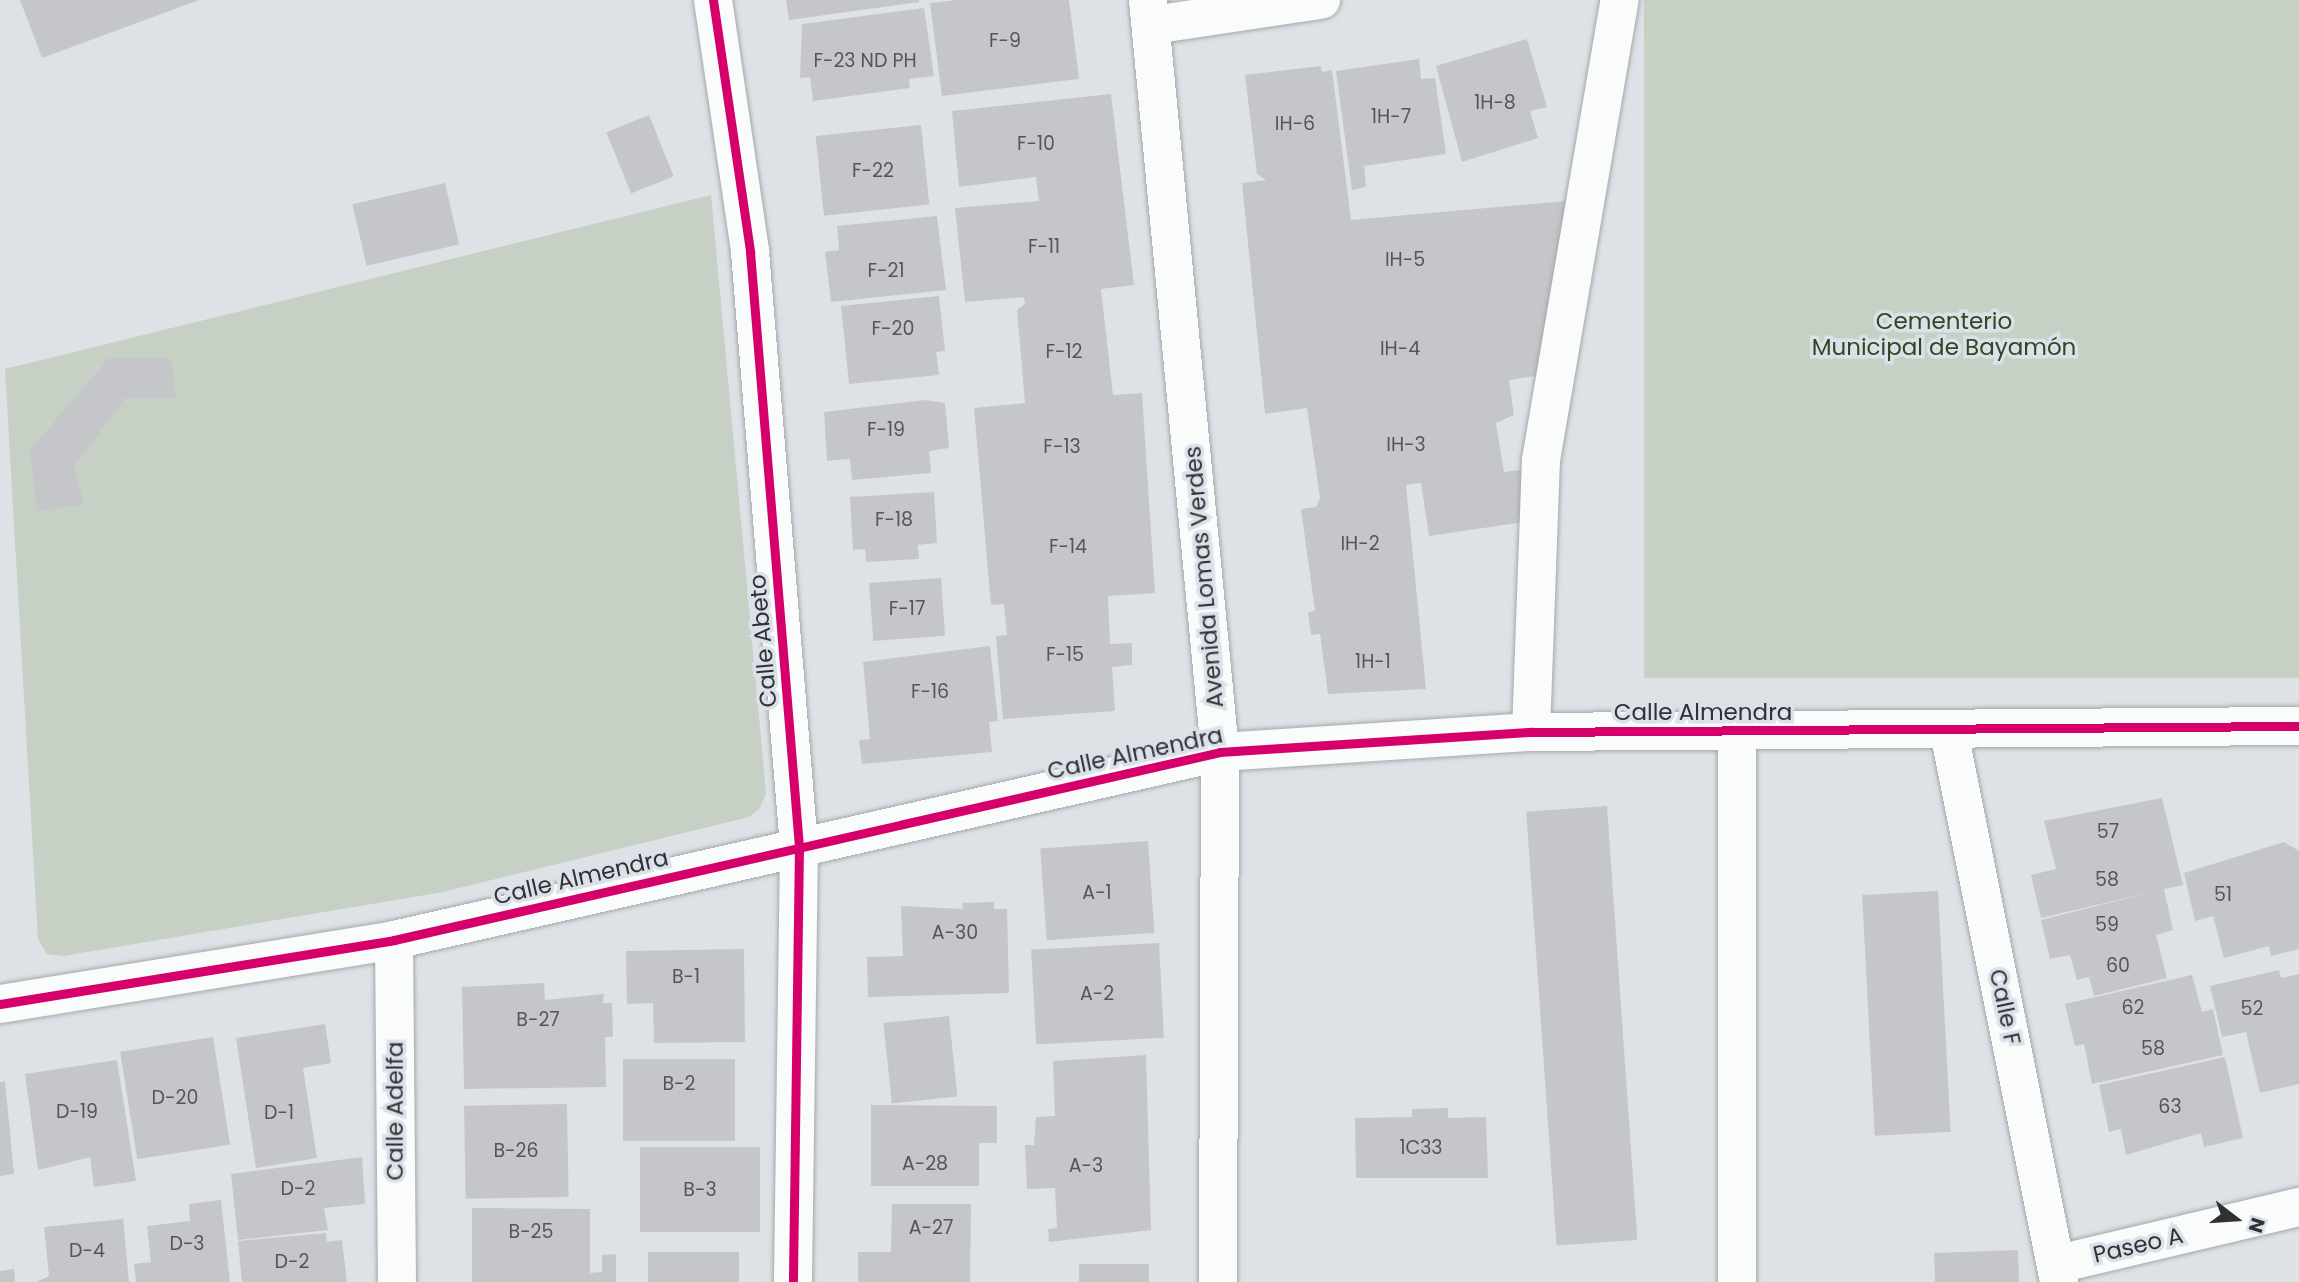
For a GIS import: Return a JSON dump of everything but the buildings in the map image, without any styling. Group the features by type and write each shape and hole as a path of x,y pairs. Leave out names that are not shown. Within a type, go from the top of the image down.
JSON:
{"street":[{"name":"Calle Abeto","path":"713,0 750,252 799,847 793,1282"},
{"path":"1150,12 1321,0"},
{"path":"1531,732 1541,460 1620,0"},
{"name":"Avenida Lomas Verdes","path":"1150,12 1220,752 1218,1282"},
{"name":"Calle Almendra","path":"0,1004 394,940 1220,752 1531,732 1949,732 2299,726"},
{"path":"1737,732 1737,1282"},
{"name":"Calle F","path":"1949,732 2058,1273"},
{"name":"Calle Adelfa","path":"394,940 397,1282"},
{"name":"Paseo A","path":"2058,1273 2299,1207"}],"green space":[{"name":"Cementerio Municipal de Bayamón","path":"1644,0 2299,0 2299,678 1644,678"},
{"path":"711,195 766,793 760,808 749,817 443,892 63,956 47,954 38,939 5,369"}],"cycle path":[{"path":"713,0 750,252 799,847 793,1282"},
{"path":"0,1004 394,940 1220,752 1531,732 2299,726"}]}
